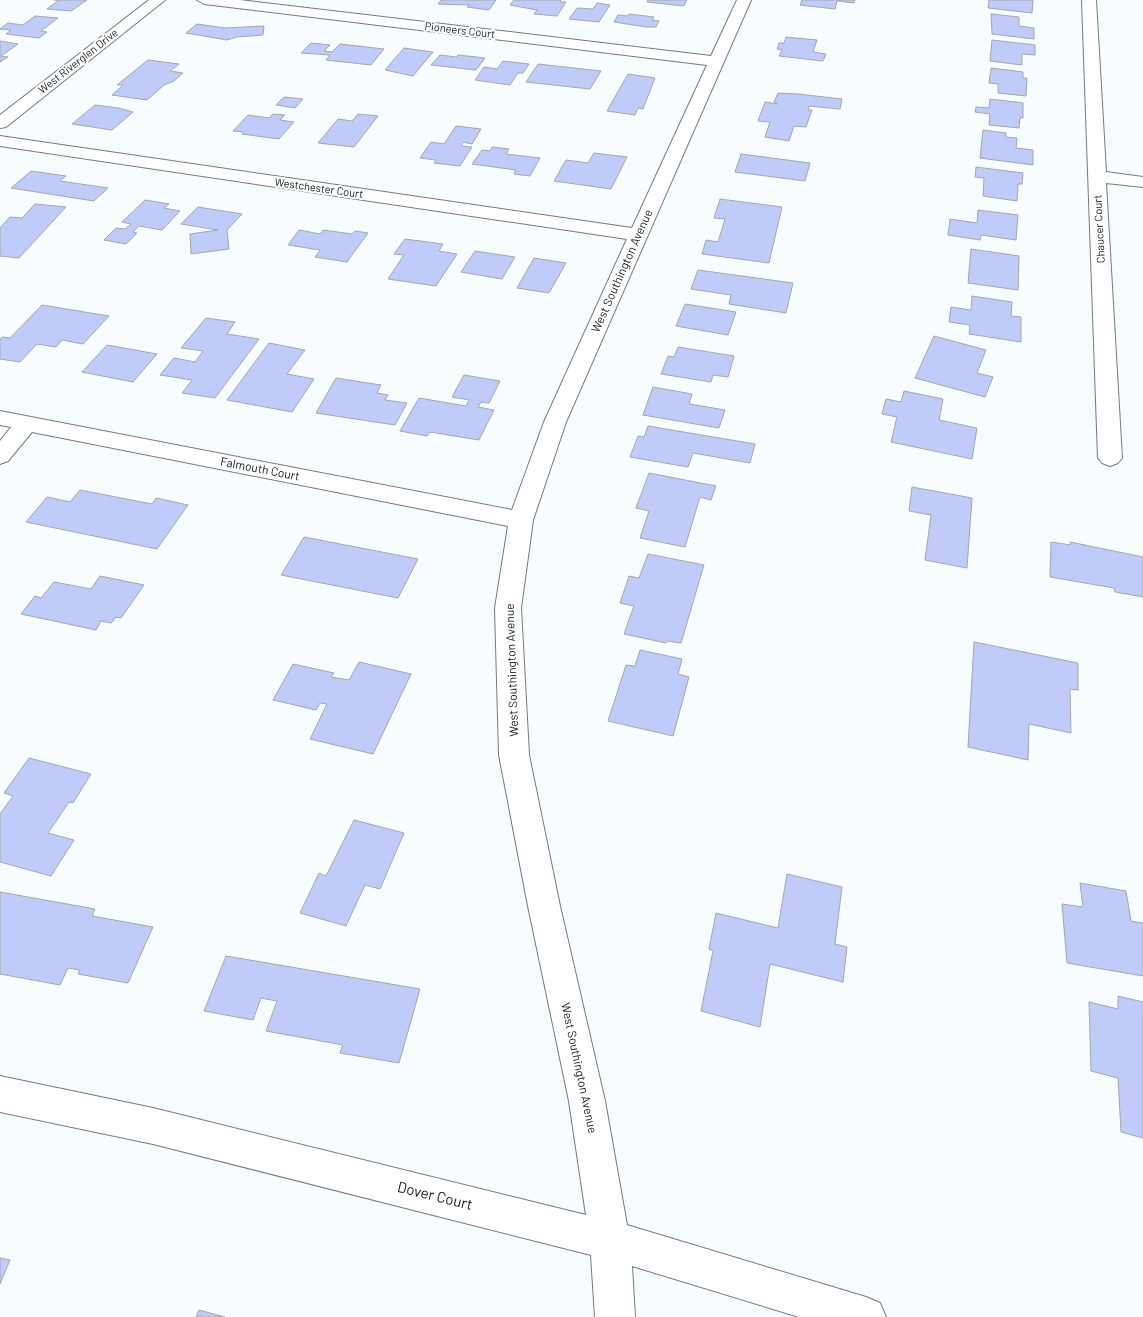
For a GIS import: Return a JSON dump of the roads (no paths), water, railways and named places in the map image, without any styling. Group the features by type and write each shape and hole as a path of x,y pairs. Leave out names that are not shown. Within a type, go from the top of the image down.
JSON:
{"street":[{"name":"West Riverglen Drive","path":"0,123 158,0"},
{"name":"Pioneers Court","path":"204,0 716,61"},
{"name":"West Southington Avenue","path":"615,1317 610,1240 587,1101 544,906 514,755 508,608 520,520 555,422 744,0"},
{"name":"Chaucer Court","path":"1089,0 1110,458"},
{"name":"Westchester Court","path":"0,141 638,235"},
{"path":"1097,176 1143,182"},
{"name":"Falmouth Court","path":"0,418 520,520"},
{"path":"0,456 27,423"},
{"name":"Dover Court","path":"0,1094 154,1126 610,1240 866,1317"}]}
